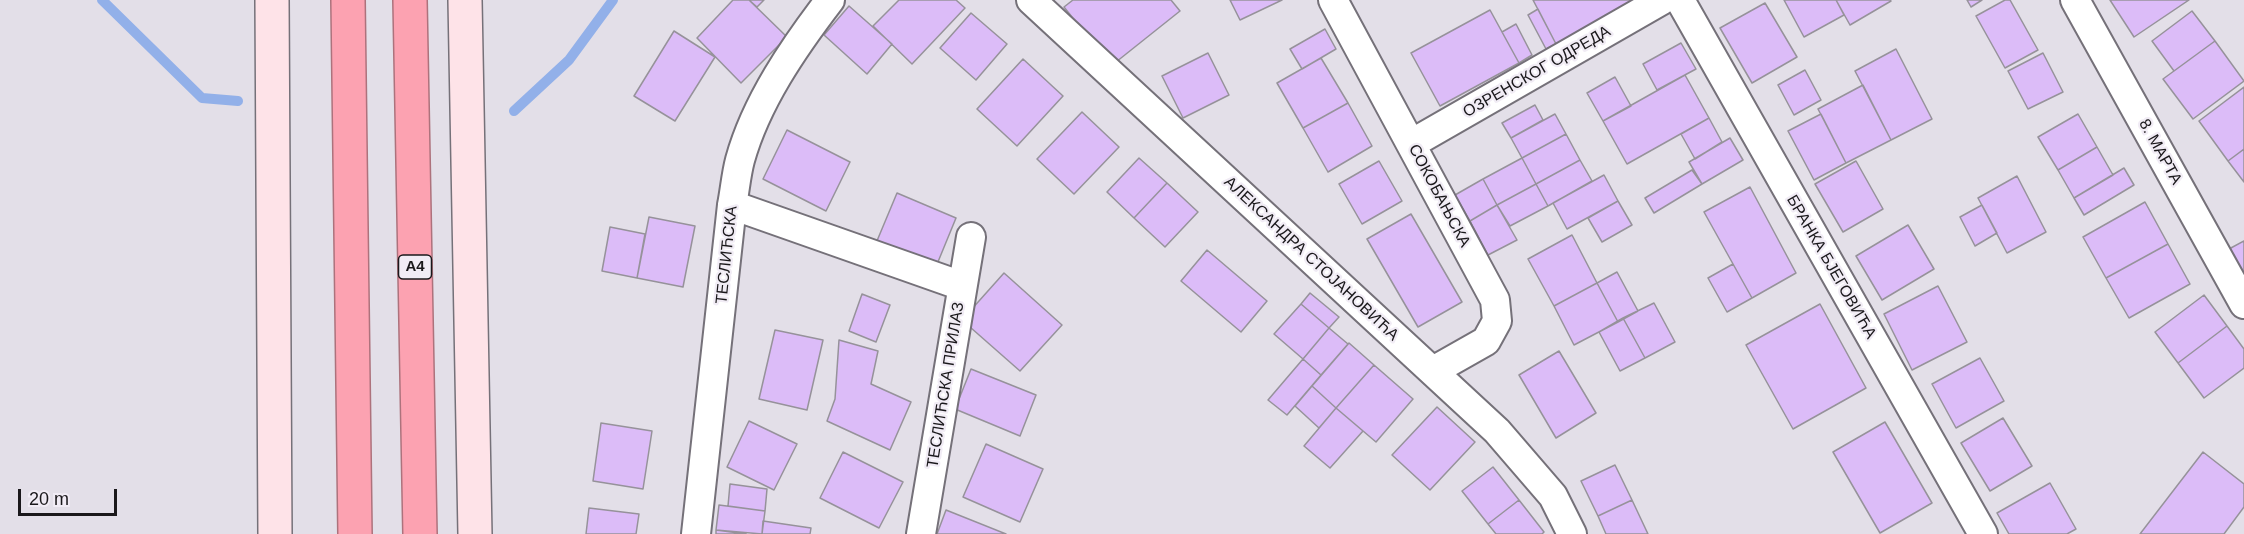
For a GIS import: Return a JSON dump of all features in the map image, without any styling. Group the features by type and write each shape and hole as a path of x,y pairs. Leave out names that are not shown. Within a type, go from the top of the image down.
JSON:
{"highway":[{"path":"348,0 355,534"},
{"name":"A4","path":"410,0 420,534"}],"street":[{"path":"272,0 275,534"},
{"path":"465,0 474,534"},
{"name":"ТЕСЛИЋСКА","path":"696,534 732,205 740,160 754,122 785,66 830,0"},
{"name":"АЛЕКСАНДРА СТОЈАНОВИЋА","path":"1031,0 1497,431 1553,496 1572,534"},
{"name":"СОКОБАЊСКА","path":"1333,0 1495,300 1497,321 1486,341 1433,371"},
{"name":"ОЗРЕНСКОГ ОДРЕДА","path":"1411,144 1662,0"},
{"name":"БРАНКА БЈЕГОВИЋА","path":"1680,0 1983,534"},
{"name":"8. МАРТА","path":"2075,0 2244,304"},
{"path":"732,205 962,286"},
{"name":"ТЕСЛИЋСКА ПРИЛАЗ","path":"921,534 971,237"}],"building":[{"path":"733,0 749,0 787,37 741,83 697,38"},
{"path":"749,0 764,0 757,7"},
{"path":"899,0 956,0 965,8 912,64 873,26"},
{"path":"1073,0 1171,0 1180,11 1111,66 1064,7"},
{"path":"1230,0 1282,0 1240,20"},
{"path":"1533,0 1640,0 1556,44"},
{"path":"1784,0 1836,0 1844,15 1804,37"},
{"path":"1836,0 1890,0 1891,1 1850,25"},
{"path":"1967,0 1982,0 1971,7"},
{"path":"2005,0 2010,0 2038,50 2005,68 1976,16"},
{"path":"2110,0 2189,0 2134,37"},
{"path":"1765,3 1797,57 1752,83 1720,28"},
{"path":"849,6 892,44 867,74 824,35"},
{"path":"1538,9 1556,44 1546,49 1528,15"},
{"path":"1490,10 1519,63 1440,106 1411,53"},
{"path":"2192,11 2215,41 2174,71 2152,41"},
{"path":"971,13 1007,44 976,80 940,48"},
{"path":"1516,24 1532,55 1519,63 1502,32"},
{"path":"1325,29 1336,49 1302,69 1290,49"},
{"path":"674,31 715,57 675,121 634,96"},
{"path":"2215,41 2244,81 2193,119 2163,79"},
{"path":"1681,43 1696,69 1657,90 1643,64"},
{"path":"1896,49 1932,119 1891,140 1855,71"},
{"path":"1208,53 1229,95 1183,118 1162,76"},
{"path":"2043,53 2063,92 2028,109 2008,71"},
{"path":"1321,58 1348,103 1303,128 1277,83"},
{"path":"1023,59 1063,96 1017,146 977,109"},
{"path":"1805,70 1821,100 1794,115 1778,85"},
{"path":"1685,75 1709,118 1627,164 1603,121"},
{"path":"1615,77 1631,106 1603,121 1587,93"},
{"path":"1863,85 1891,140 1846,163 1818,109"},
{"path":"2244,87 2244,149 2228,161 2199,121"},
{"path":"1348,103 1372,146 1328,172 1303,128"},
{"path":"1535,105 1543,120 1511,138 1502,123"},
{"path":"1082,112 1119,147 1074,194 1037,159"},
{"path":"1555,114 1566,134 1522,158 1511,138"},
{"path":"1821,114 1846,163 1814,180 1788,131"},
{"path":"2078,114 2097,147 2058,170 2038,137"},
{"path":"1709,118 1722,142 1695,159 1681,134"},
{"path":"787,130 850,162 826,211 763,179"},
{"path":"1566,134 1580,160 1536,184 1522,158"},
{"path":"1730,138 1743,160 1702,184 1689,162"},
{"path":"2097,147 2113,175 2074,198 2058,170"},
{"path":"2244,149 2244,182 2228,161"},
{"path":"1139,158 1167,183 1134,218 1107,192"},
{"path":"1522,158 1536,184 1497,205 1483,179"},
{"path":"1580,160 1592,181 1548,206 1536,184"},
{"path":"1379,161 1402,201 1362,224 1339,184"},
{"path":"1856,161 1883,209 1843,232 1815,184"},
{"path":"2124,168 2134,185 2084,215 2074,198"},
{"path":"1692,170 1702,184 1654,213 1645,198"},
{"path":"1604,175 1618,201 1567,229 1553,203"},
{"path":"2017,176 2046,232 2007,253 1978,198"},
{"path":"1483,179 1497,205 1470,221 1455,195"},
{"path":"1167,183 1198,212 1165,247 1134,218"},
{"path":"1536,184 1548,206 1510,226 1497,205"},
{"path":"1750,187 1796,273 1752,298 1704,212"},
{"path":"897,193 956,218 933,274 874,248"},
{"path":"1618,201 1632,225 1602,242 1588,218"},
{"path":"2145,202 2168,244 2106,278 2083,237"},
{"path":"1497,205 1517,240 1488,255 1470,221"},
{"path":"1982,205 1997,233 1975,246 1960,217"},
{"path":"1411,214 1462,302 1418,327 1367,239"},
{"path":"649,217 695,226 683,287 637,278"},
{"path":"1908,225 1934,269 1882,300 1856,256"},
{"path":"610,227 645,234 637,278 602,271"},
{"path":"1572,235 1597,283 1554,306 1528,259"},
{"path":"2244,241 2244,277 2229,249"},
{"path":"2168,244 2190,284 2129,318 2106,278"},
{"path":"1207,250 1267,301 1241,332 1181,281"},
{"path":"1733,264 1752,298 1727,312 1708,278"},
{"path":"1617,272 1638,311 1618,322 1597,283"},
{"path":"1004,273 1062,325 1020,371 962,320"},
{"path":"1597,283 1618,322 1574,345 1554,306"},
{"path":"1938,286 1967,342 1912,370 1884,314"},
{"path":"1310,293 1339,317 1329,328 1301,304"},
{"path":"862,294 890,305 876,342 849,331"},
{"path":"2204,295 2227,326 2178,363 2155,332"},
{"path":"1654,303 1675,342 1645,358 1623,318"},
{"path":"1301,304 1329,328 1303,359 1274,334"},
{"path":"1820,304 1866,388 1793,429 1746,345"},
{"path":"1623,318 1645,358 1620,371 1599,332"},
{"path":"2227,326 2244,349 2244,368 2204,398 2178,363"},
{"path":"1329,328 1348,344 1321,375 1303,359"},
{"path":"775,330 823,340 807,410 759,399"},
{"path":"839,340 878,351 871,384 911,402 890,450 827,421 835,399"},
{"path":"1349,343 1374,365 1336,408 1312,386"},
{"path":"1559,351 1596,413 1556,438 1519,375"},
{"path":"1980,358 2004,401 1956,428 1932,384"},
{"path":"1303,359 1321,375 1287,415 1268,400"},
{"path":"1374,365 1413,399 1376,442 1336,408"},
{"path":"971,369 1036,395 1020,436 955,409"},
{"path":"1312,386 1336,408 1319,428 1295,406"},
{"path":"1437,407 1475,442 1430,490 1392,455"},
{"path":"1336,408 1363,431 1330,468 1304,446"},
{"path":"2003,418 2032,466 1990,491 1961,443"},
{"path":"749,421 797,444 774,490 727,467"},
{"path":"1885,422 1932,503 1880,533 1833,452"},
{"path":"601,423 652,431 643,489 593,481"},
{"path":"986,444 1043,469 1020,522 963,497"},
{"path":"843,452 903,482 879,528 820,498"},
{"path":"2203,452 2244,484 2244,507 2224,534 2140,534"},
{"path":"1615,465 1632,500 1598,516 1581,481"},
{"path":"1493,467 1519,500 1488,524 1462,491"},
{"path":"2050,483 2076,529 2067,534 2009,534 1997,513"},
{"path":"730,484 767,489 765,511 728,506"},
{"path":"1519,500 1544,532 1542,534 1496,534 1488,524"},
{"path":"1632,500 1648,534 1606,534 1598,516"},
{"path":"719,505 765,511 762,534 716,530"},
{"path":"589,508 639,514 636,534 586,534"},
{"path":"946,510 1006,534 937,534"},
{"path":"763,521 811,528 810,534 762,534"},
{"path":"716,530 746,534 716,534"}],"waterway":[{"path":"102,0 202,98 238,101"},
{"path":"514,111 569,60 613,0"}]}
